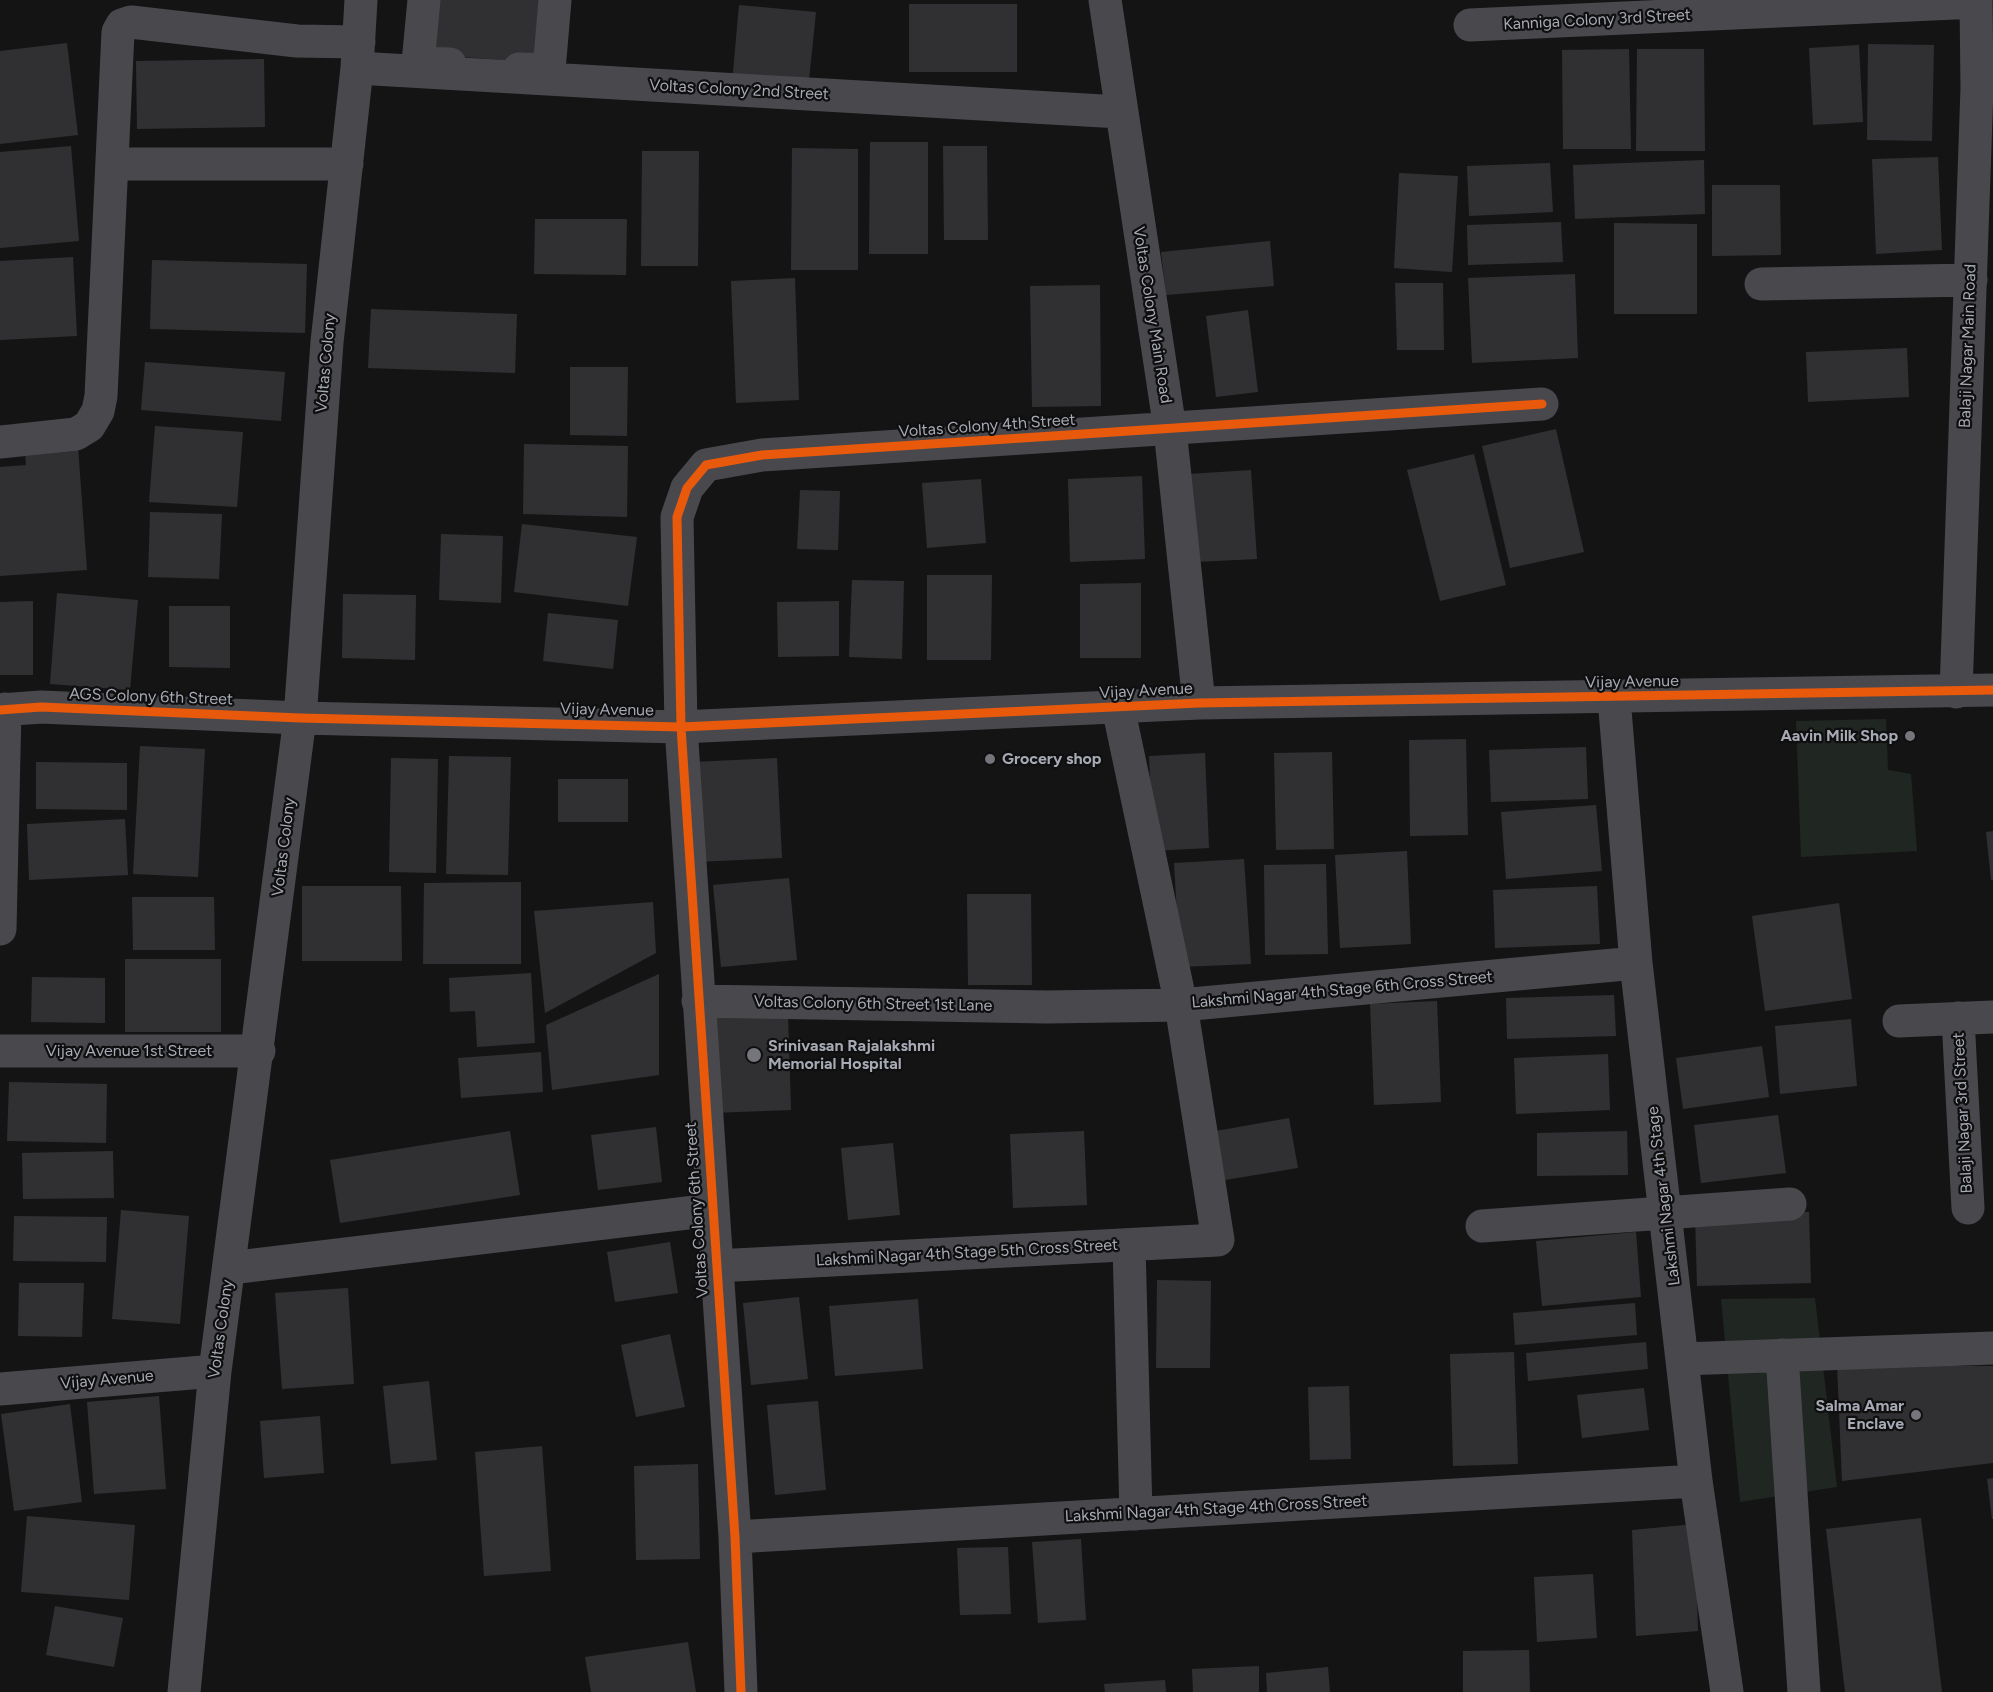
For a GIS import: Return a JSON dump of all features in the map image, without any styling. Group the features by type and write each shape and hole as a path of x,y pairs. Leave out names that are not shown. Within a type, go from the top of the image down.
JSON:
{"street":[{"name":"Voltas Colony","path":"184,1692 215,1371 259,1051 300,718 327,342 358,55 361,0"},
{"path":"424,0 418,63 549,70 555,0"},
{"name":"Voltas Colony Main Road","path":"1104,0 1170,429 1199,703"},
{"name":"Kanniga Colony 3rd Street","path":"1470,25 1976,1"},
{"name":"Balaji Nagar Main Road","path":"1956,692 1971,280 1985,87 1976,1"},
{"name":"Voltas Colony 2nd Street","path":"112,164 118,32 122,25 132,22 297,40 358,55 1120,112"},
{"path":"0,442 76,434 89,426 98,411 101,396 112,164 347,164"},
{"path":"1761,284 1971,280"},
{"name":"Voltas Colony 4th Street","path":"681,727 676,517 687,488 706,465 762,455 1542,404"},
{"name":"Vijay Avenue","path":"300,718 681,727 1199,703 1993,690"},
{"name":"Lakshmi Nagar 4th Stage","path":"1614,698 1636,963 1696,1481 1727,1692"},
{"name":"AGS Colony 6th Street","path":"3,709 41,707 300,718"},
{"path":"1118,707 1181,1005"},
{"path":"0,929 3,709"},
{"name":"Voltas Colony 6th Street","path":"681,727 735,1537 741,1692"},
{"name":"Lakshmi Nagar 4th Stage 6th Cross Street","path":"1047,1007 1181,1005 1636,963"},
{"name":"Voltas Colony 6th Street 1st Lane","path":"698,1001 1047,1007"},
{"name":"Lakshmi Nagar 4th Stage 5th Cross Street","path":"716,1266 1218,1240 1181,1005"},
{"path":"1899,1021 1993,1017"},
{"name":"Balaji Nagar 3rd Street","path":"1958,1018 1968,1208"},
{"name":"Vijay Avenue 1st Street","path":"0,1051 259,1051"},
{"path":"1482,1226 1790,1204"},
{"path":"230,1268 712,1210"},
{"path":"1129,1245 1136,1514"},
{"path":"1682,1359 1993,1348"},
{"path":"1782,1355 1804,1692"},
{"name":"Vijay Avenue","path":"0,1389 215,1371"},
{"name":"Lakshmi Nagar 4th Stage 4th Cross Street","path":"735,1537 1696,1481"}],"shaded area":[{"path":"1886,719 1888,770 1911,774 1917,851 1801,857 1796,721"},
{"path":"1815,1298 1837,1487 1740,1502 1721,1299"}],"building":[{"path":"428,0 547,0 542,63 424,54"},
{"path":"909,4 1017,4 1017,72 909,72"},
{"path":"739,5 816,12 808,90 732,83"},
{"path":"67,43 78,135 0,144 0,51"},
{"path":"1868,44 1934,45 1932,141 1867,140"},
{"path":"1859,45 1863,122 1813,125 1809,48"},
{"path":"1629,49 1631,149 1563,149 1562,50"},
{"path":"1637,49 1704,49 1705,151 1636,151"},
{"path":"264,59 265,127 137,129 136,61"},
{"path":"870,142 928,142 928,254 869,254"},
{"path":"71,146 79,241 0,248 0,152"},
{"path":"943,146 987,146 988,240 944,240"},
{"path":"792,148 858,149 858,270 791,270"},
{"path":"642,151 699,151 698,266 641,266"},
{"path":"1938,157 1942,250 1876,254 1872,159"},
{"path":"1704,160 1705,214 1575,219 1573,165"},
{"path":"1550,163 1553,212 1469,216 1467,166"},
{"path":"1399,173 1458,176 1452,272 1394,268"},
{"path":"1712,185 1780,185 1781,255 1712,256"},
{"path":"535,219 627,219 626,275 534,274"},
{"path":"1561,222 1563,262 1468,265 1467,225"},
{"path":"1614,223 1697,224 1697,314 1614,314"},
{"path":"1270,241 1274,286 1166,295 1161,252"},
{"path":"73,257 77,336 0,340 0,261"},
{"path":"152,260 307,264 305,333 150,329"},
{"path":"1575,274 1578,358 1472,363 1468,278"},
{"path":"795,278 799,400 736,403 731,281"},
{"path":"1395,283 1443,283 1444,350 1397,350"},
{"path":"1100,285 1101,406 1032,407 1030,286"},
{"path":"371,309 517,314 515,373 368,368"},
{"path":"1248,310 1258,392 1216,397 1206,316"},
{"path":"1907,348 1909,397 1808,402 1806,352"},
{"path":"145,362 285,372 281,421 141,410"},
{"path":"570,367 628,367 627,436 570,435"},
{"path":"155,426 243,432 237,507 149,502"},
{"path":"1556,429 1584,552 1510,568 1482,446"},
{"path":"524,444 628,446 627,517 523,514"},
{"path":"78,447 87,570 0,576 0,467 26,465 25,451"},
{"path":"1474,454 1506,585 1440,601 1407,470"},
{"path":"1251,470 1257,559 1195,562 1189,474"},
{"path":"1142,476 1145,559 1070,562 1068,479"},
{"path":"981,479 986,543 927,548 922,483"},
{"path":"800,490 840,491 838,550 797,549"},
{"path":"150,512 222,514 219,579 148,577"},
{"path":"522,524 637,537 628,606 514,592"},
{"path":"441,534 503,536 501,603 439,600"},
{"path":"927,575 992,575 991,660 927,660"},
{"path":"852,580 904,581 902,659 849,657"},
{"path":"1141,583 1141,658 1080,658 1080,584"},
{"path":"57,593 138,600 130,690 50,684"},
{"path":"343,594 416,595 415,660 342,658"},
{"path":"33,601 33,675 0,675 0,602"},
{"path":"839,601 839,656 778,657 777,602"},
{"path":"169,606 230,606 230,668 169,667"},
{"path":"548,613 618,620 613,669 543,661"},
{"path":"1466,739 1468,835 1410,836 1409,740"},
{"path":"140,746 205,749 198,877 133,874"},
{"path":"1586,747 1588,799 1491,802 1489,750"},
{"path":"1332,752 1334,849 1276,850 1274,753"},
{"path":"1205,753 1209,848 1153,851 1149,756"},
{"path":"449,756 511,757 508,875 446,874"},
{"path":"391,758 438,759 436,873 389,872"},
{"path":"777,758 782,858 697,862 693,762"},
{"path":"36,762 127,763 127,810 36,809"},
{"path":"558,779 628,779 628,822 558,822"},
{"path":"1596,805 1602,871 1506,879 1501,812"},
{"path":"125,819 128,875 29,880 27,824"},
{"path":"1993,831 1993,880 1991,880 1986,832"},
{"path":"1407,851 1411,944 1340,948 1335,855"},
{"path":"1244,859 1251,964 1180,967 1174,863"},
{"path":"1326,864 1328,954 1265,955 1264,865"},
{"path":"789,878 797,960 721,967 713,885"},
{"path":"521,882 521,964 423,964 424,883"},
{"path":"302,886 401,886 402,961 302,961"},
{"path":"1597,886 1600,944 1495,948 1493,890"},
{"path":"967,894 1031,894 1032,985 968,985"},
{"path":"132,897 214,897 215,950 133,950"},
{"path":"653,902 656,953 545,1013 534,911"},
{"path":"1839,903 1852,999 1765,1011 1752,916"},
{"path":"125,959 221,959 221,1032 125,1032"},
{"path":"531,973 535,1043 477,1047 475,1011 450,1012 449,978"},
{"path":"659,974 659,1075 552,1090 546,1025"},
{"path":"32,977 105,978 105,1023 31,1022"},
{"path":"1614,995 1616,1036 1507,1039 1506,998"},
{"path":"1437,1001 1441,1102 1374,1105 1370,1004"},
{"path":"788,1013 791,1110 712,1113 708,1015"},
{"path":"1851,1019 1857,1086 1780,1094 1775,1026"},
{"path":"1762,1046 1769,1097 1683,1109 1676,1058"},
{"path":"541,1052 543,1092 461,1098 458,1058"},
{"path":"1608,1054 1610,1110 1516,1114 1514,1058"},
{"path":"9,1082 107,1084 106,1143 7,1141"},
{"path":"1778,1115 1786,1173 1701,1183 1694,1125"},
{"path":"1289,1118 1298,1168 1225,1180 1216,1131"},
{"path":"656,1127 662,1182 598,1190 591,1135"},
{"path":"510,1131 520,1195 340,1223 330,1160"},
{"path":"1084,1131 1087,1205 1013,1208 1010,1134"},
{"path":"1627,1131 1628,1175 1537,1176 1537,1133"},
{"path":"893,1143 900,1215 848,1220 841,1148"},
{"path":"113,1151 114,1198 23,1199 22,1153"},
{"path":"121,1210 189,1216 180,1324 112,1319"},
{"path":"1809,1212 1811,1283 1697,1286 1695,1215"},
{"path":"14,1216 107,1217 106,1262 13,1261"},
{"path":"1636,1232 1641,1297 1542,1306 1536,1241"},
{"path":"670,1242 678,1293 615,1302 607,1252"},
{"path":"1157,1280 1211,1281 1210,1368 1156,1368"},
{"path":"19,1283 84,1283 82,1337 18,1336"},
{"path":"348,1288 354,1384 282,1389 275,1293"},
{"path":"799,1297 808,1379 751,1385 743,1303"},
{"path":"918,1299 923,1369 835,1376 829,1306"},
{"path":"1635,1303 1637,1335 1515,1345 1513,1313"},
{"path":"670,1334 685,1407 636,1417 621,1345"},
{"path":"1646,1342 1648,1369 1528,1381 1526,1353"},
{"path":"1514,1352 1518,1464 1453,1466 1450,1354"},
{"name":"Salma Amar Enclave","path":"1837,1365 1993,1366 1993,1463 1842,1481"},
{"path":"429,1381 437,1460 391,1464 383,1386"},
{"path":"1349,1386 1351,1459 1310,1460 1308,1387"},
{"path":"1644,1388 1649,1430 1582,1438 1577,1395"},
{"path":"159,1396 166,1489 94,1494 87,1402"},
{"path":"818,1401 826,1490 775,1495 767,1405"},
{"path":"70,1404 82,1502 14,1511 1,1414"},
{"path":"320,1416 324,1473 264,1478 260,1421"},
{"path":"542,1446 551,1571 484,1576 475,1452"},
{"path":"698,1464 700,1559 636,1560 634,1466"},
{"path":"1993,1478 1993,1519 1992,1519 1987,1479"},
{"path":"27,1516 135,1525 129,1600 21,1592"},
{"path":"1921,1518 1942,1692 1845,1692 1826,1529"},
{"path":"1695,1524 1698,1631 1636,1636 1632,1530"},
{"path":"1081,1539 1086,1620 1038,1623 1032,1542"},
{"path":"1008,1547 1011,1614 960,1615 957,1548"},
{"path":"1593,1574 1597,1638 1537,1642 1534,1577"},
{"path":"55,1606 123,1618 114,1667 46,1655"},
{"path":"688,1642 696,1692 591,1692 585,1657"},
{"path":"1529,1650 1530,1692 1463,1692 1463,1651"},
{"path":"1259,1666 1259,1692 1193,1692 1192,1669"},
{"path":"1328,1667 1330,1692 1267,1692 1266,1673"},
{"path":"1165,1680 1166,1692 1105,1692 1104,1684"}],"cycle path":[{"path":"741,1692 735,1537 681,727 677,517 687,488 706,465 762,455 1542,404"},
{"path":"0,710 41,707 300,718 681,727 1199,703 1993,690"}],"place":[{"name":"Aavin Milk Shop","path":"1910,736"},
{"name":"Grocery shop","path":"990,759"},
{"name":"Srinivasan Rajalakshmi Memorial Hospital","path":"754,1055"},
{"name":"Salma Amar Enclave","path":"1916,1415"}]}
